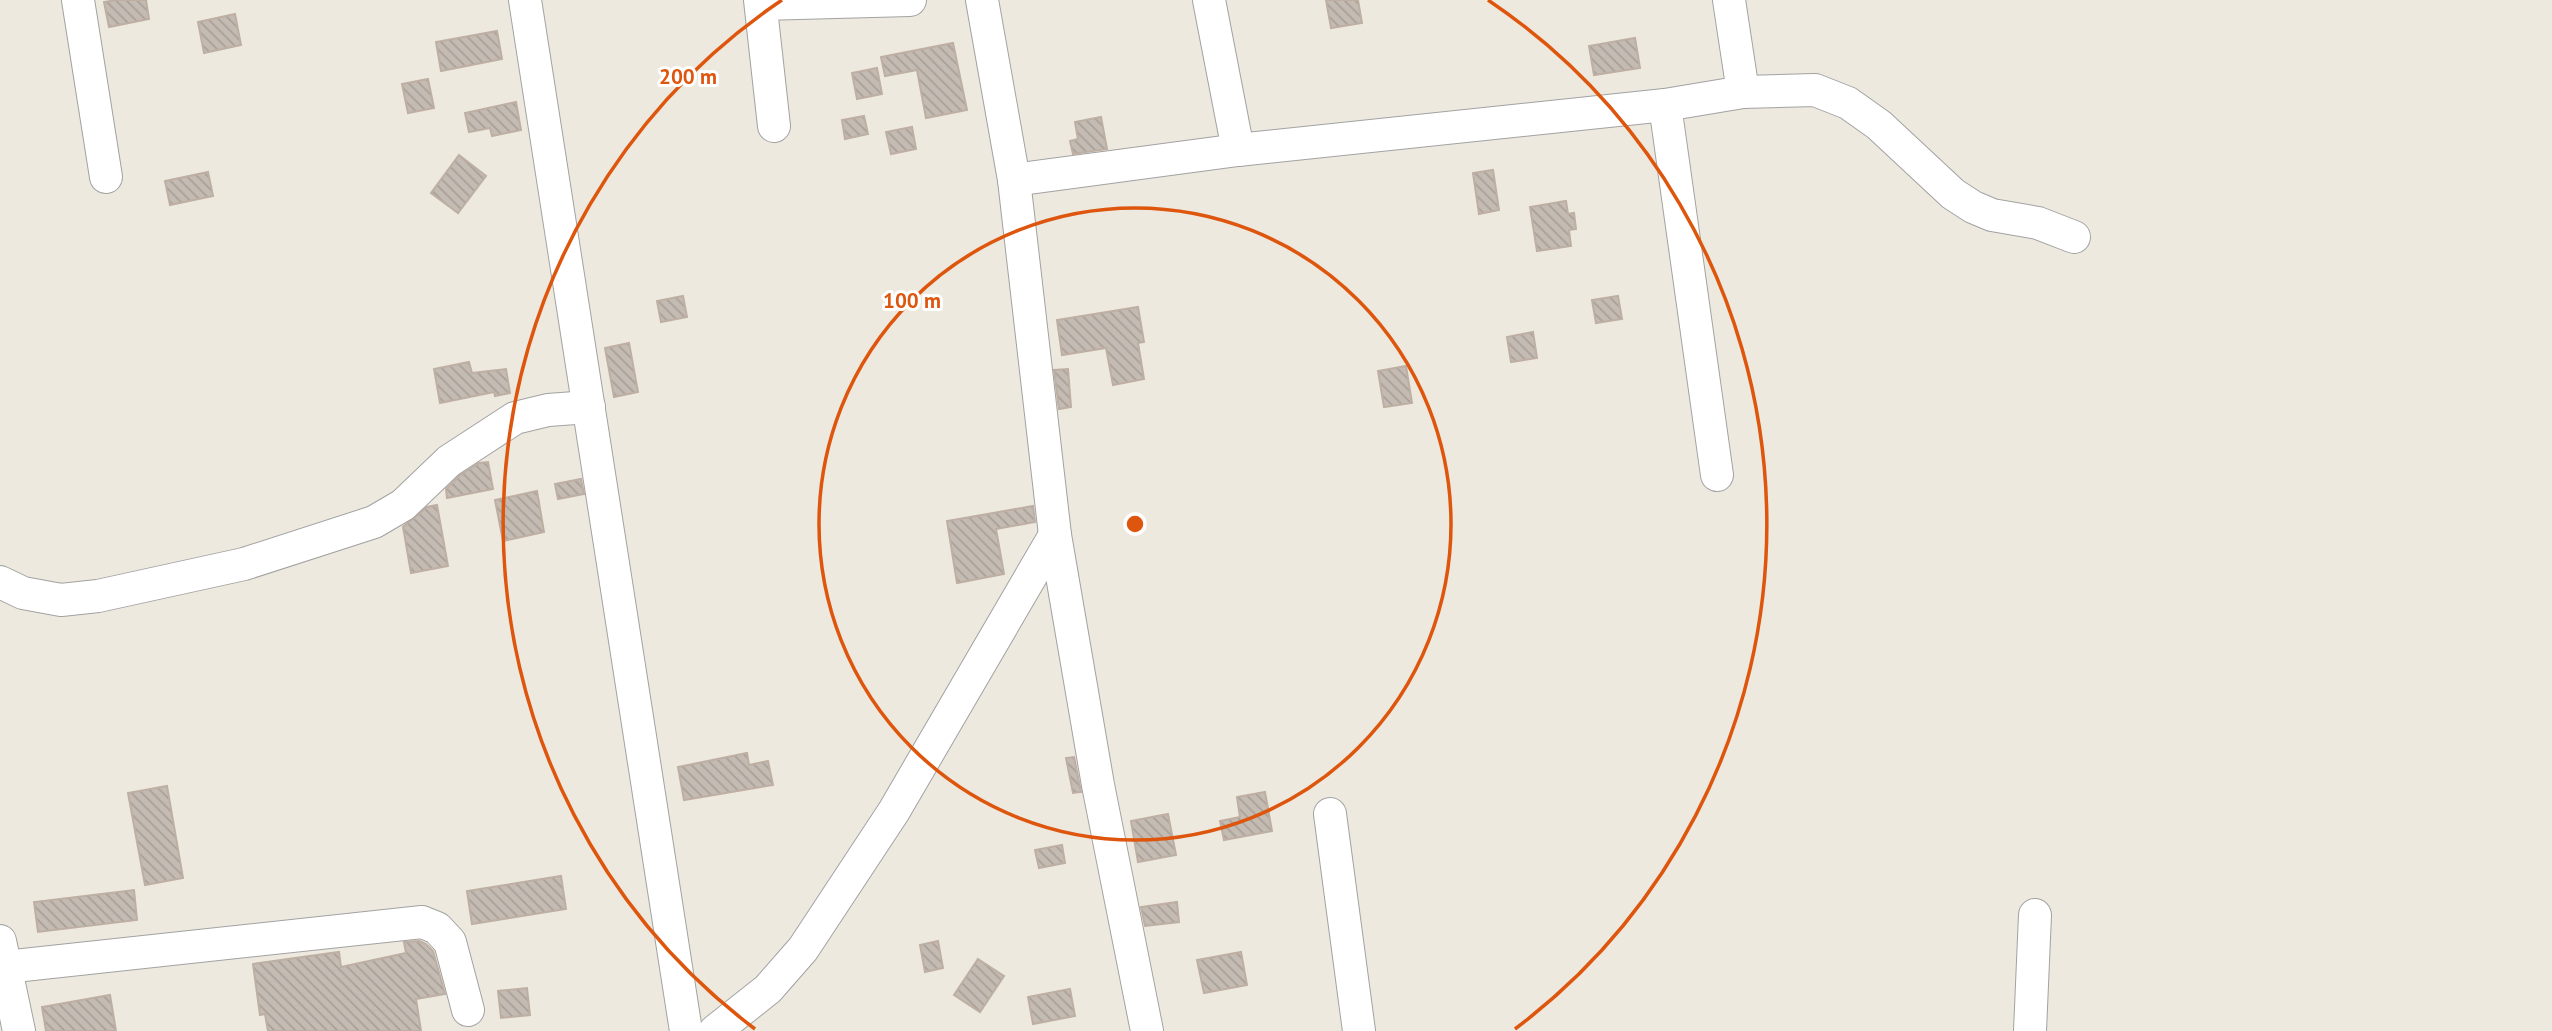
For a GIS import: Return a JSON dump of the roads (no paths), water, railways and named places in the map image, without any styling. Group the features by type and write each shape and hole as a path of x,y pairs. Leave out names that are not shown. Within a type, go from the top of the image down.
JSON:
{"street":[{"path":"78,0 106,177"},
{"path":"525,0 686,1031"},
{"path":"774,126 761,2 910,0"},
{"path":"982,0 1014,180 1055,535 1098,785 1147,1031"},
{"path":"1209,0 1238,150"},
{"path":"1729,0 1743,92"},
{"path":"1014,180 1238,150 1665,105 1743,92 1815,90 1848,103 1879,125 1954,194 1973,207 1992,215 2038,223 2074,237"},
{"path":"1665,105 1717,474"},
{"path":"0,582 23,593 61,600 98,596 244,564 374,522 403,505 449,461 515,418 548,410 589,407"},
{"path":"715,1031 768,989 803,949 894,811 1055,535"},
{"path":"1330,814 1359,1031"},
{"path":"2030,1031 2035,915"},
{"path":"19,1031 3,954 422,922 437,928 450,942 468,1010"}]}
